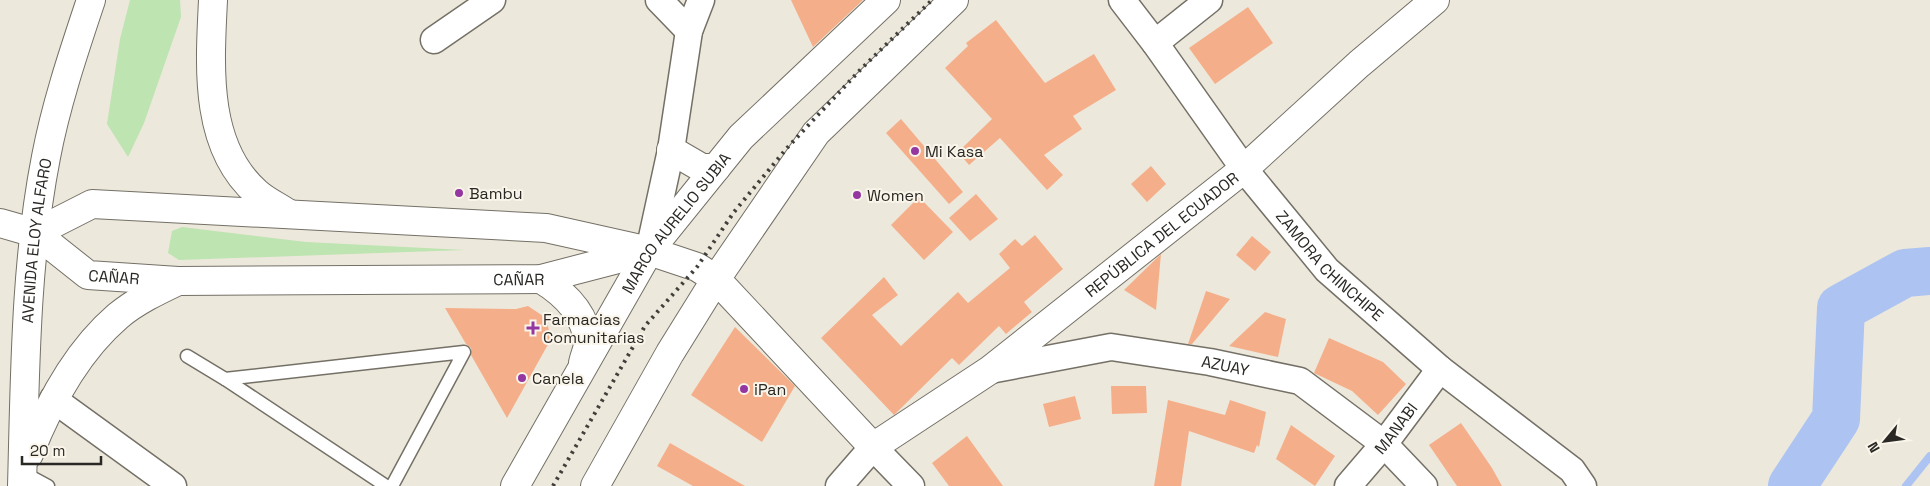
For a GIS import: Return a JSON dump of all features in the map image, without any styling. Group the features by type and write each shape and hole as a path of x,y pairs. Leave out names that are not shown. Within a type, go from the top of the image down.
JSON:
{"main road":[{"name":"AVENIDA ELOY ALFARO","path":"22,479 28,336 35,233 46,156 71,60 91,0"},
{"path":"213,0 211,75 215,114 222,140 237,170 257,193 289,214"},
{"name":"MARCO AURELIO SUBIA","path":"515,486 581,367 649,251 741,137 886,0"},
{"path":"595,486 670,353 716,279 816,133 954,0"},
{"name":"REPÚBLICA DEL ECUADOR","path":"873,448 990,370 1244,169 1358,64 1434,0"},
{"path":"671,150 702,168 716,168"},
{"path":"0,223 35,233 92,204 546,228 649,251 697,267 716,279 873,448"},
{"name":"CAÑAR","path":"35,233 88,275 178,281 541,278 649,251"},
{"path":"541,278 568,299 585,330 588,345 581,367"},
{"path":"22,479 54,399 94,340 119,315 146,297 178,281"}],"street":[{"path":"434,40 492,0"},
{"path":"659,0 689,31"},
{"path":"649,251 671,150 689,31 701,0"},
{"name":"ZAMORA CHINCHIPE","path":"1122,0 1155,43 1244,169 1327,270 1440,369 1572,470 1583,486"},
{"path":"1155,43 1209,0"},
{"name":"AZUAY","path":"990,370 1111,347 1210,362 1300,381 1384,444 1424,486"},
{"name":"MANABI","path":"1348,486 1384,444 1440,369"},
{"path":"54,399 173,486"},
{"path":"839,486 873,448 911,486"}],"lane":[{"path":"225,379 464,352 392,486"},
{"path":"187,356 225,379 386,486"},
{"path":"22,479 48,486"}],"green space":[{"path":"130,0 180,0 181,17 144,123 128,157 107,124 120,39"},
{"path":"182,227 306,242 465,250 179,260 168,253 172,231"}],"building":[{"path":"791,0 863,0 813,47"},
{"path":"1248,7 1273,43 1215,84 1189,48"},
{"path":"996,20 1045,83 1094,54 1116,90 1073,116 1082,129 1044,155 1063,175 1047,190 1000,138 969,165 958,152 992,119 945,68 968,46 966,43"},
{"name":"Mi Kasa","path":"901,119 963,192 949,204 886,133"},
{"path":"1151,166 1166,184 1147,202 1131,184"},
{"path":"976,194 998,219 970,241 949,218"},
{"path":"919,197 953,232 924,260 891,225"},
{"path":"1035,235 1063,269 1024,302 1032,312 1006,334 999,326 959,365 952,358 894,415 821,338 884,277 898,295 872,315 901,346 958,292 968,303 1010,268 999,254 1015,239 1022,246"},
{"path":"1252,236 1271,252 1255,271 1236,255"},
{"path":"1161,254 1156,310 1124,290"},
{"path":"1206,291 1230,299 1192,344 1188,344"},
{"path":"528,306 546,318 551,339 507,418 471,355 471,348 466,344 445,308 516,309"},
{"path":"1265,312 1286,319 1278,357 1229,346"},
{"name":"iPan","path":"735,327 795,386 762,442 691,395"},
{"path":"1329,338 1383,362 1406,384 1378,415 1352,391 1314,373"},
{"path":"1111,386 1146,386 1147,413 1112,414"},
{"path":"1075,396 1081,419 1049,427 1043,404"},
{"path":"1168,400 1225,415 1230,400 1266,412 1259,447 1257,445 1254,453 1189,431 1181,486 1154,486"},
{"path":"1461,423 1502,486 1457,486 1429,445"},
{"path":"1291,425 1335,456 1315,486 1276,459"},
{"path":"967,436 1003,486 949,486 932,463"},
{"path":"670,443 745,486 693,486 657,466"}],"waterway":[{"path":"1792,486 1836,419 1841,308 1905,273 1930,271"},
{"path":"1906,486 1930,456"}],"railway":[{"path":"553,486 645,326 697,267 734,212 787,148 862,68 932,0"}],"place":[{"name":"Mi Kasa","path":"915,151"},
{"name":"Bambu","path":"459,193"},
{"name":"Women","path":"857,195"},
{"name":"Farmacias Comunitarias","path":"533,328"},
{"name":"Canela","path":"522,378"},
{"name":"iPan","path":"744,389"}]}
